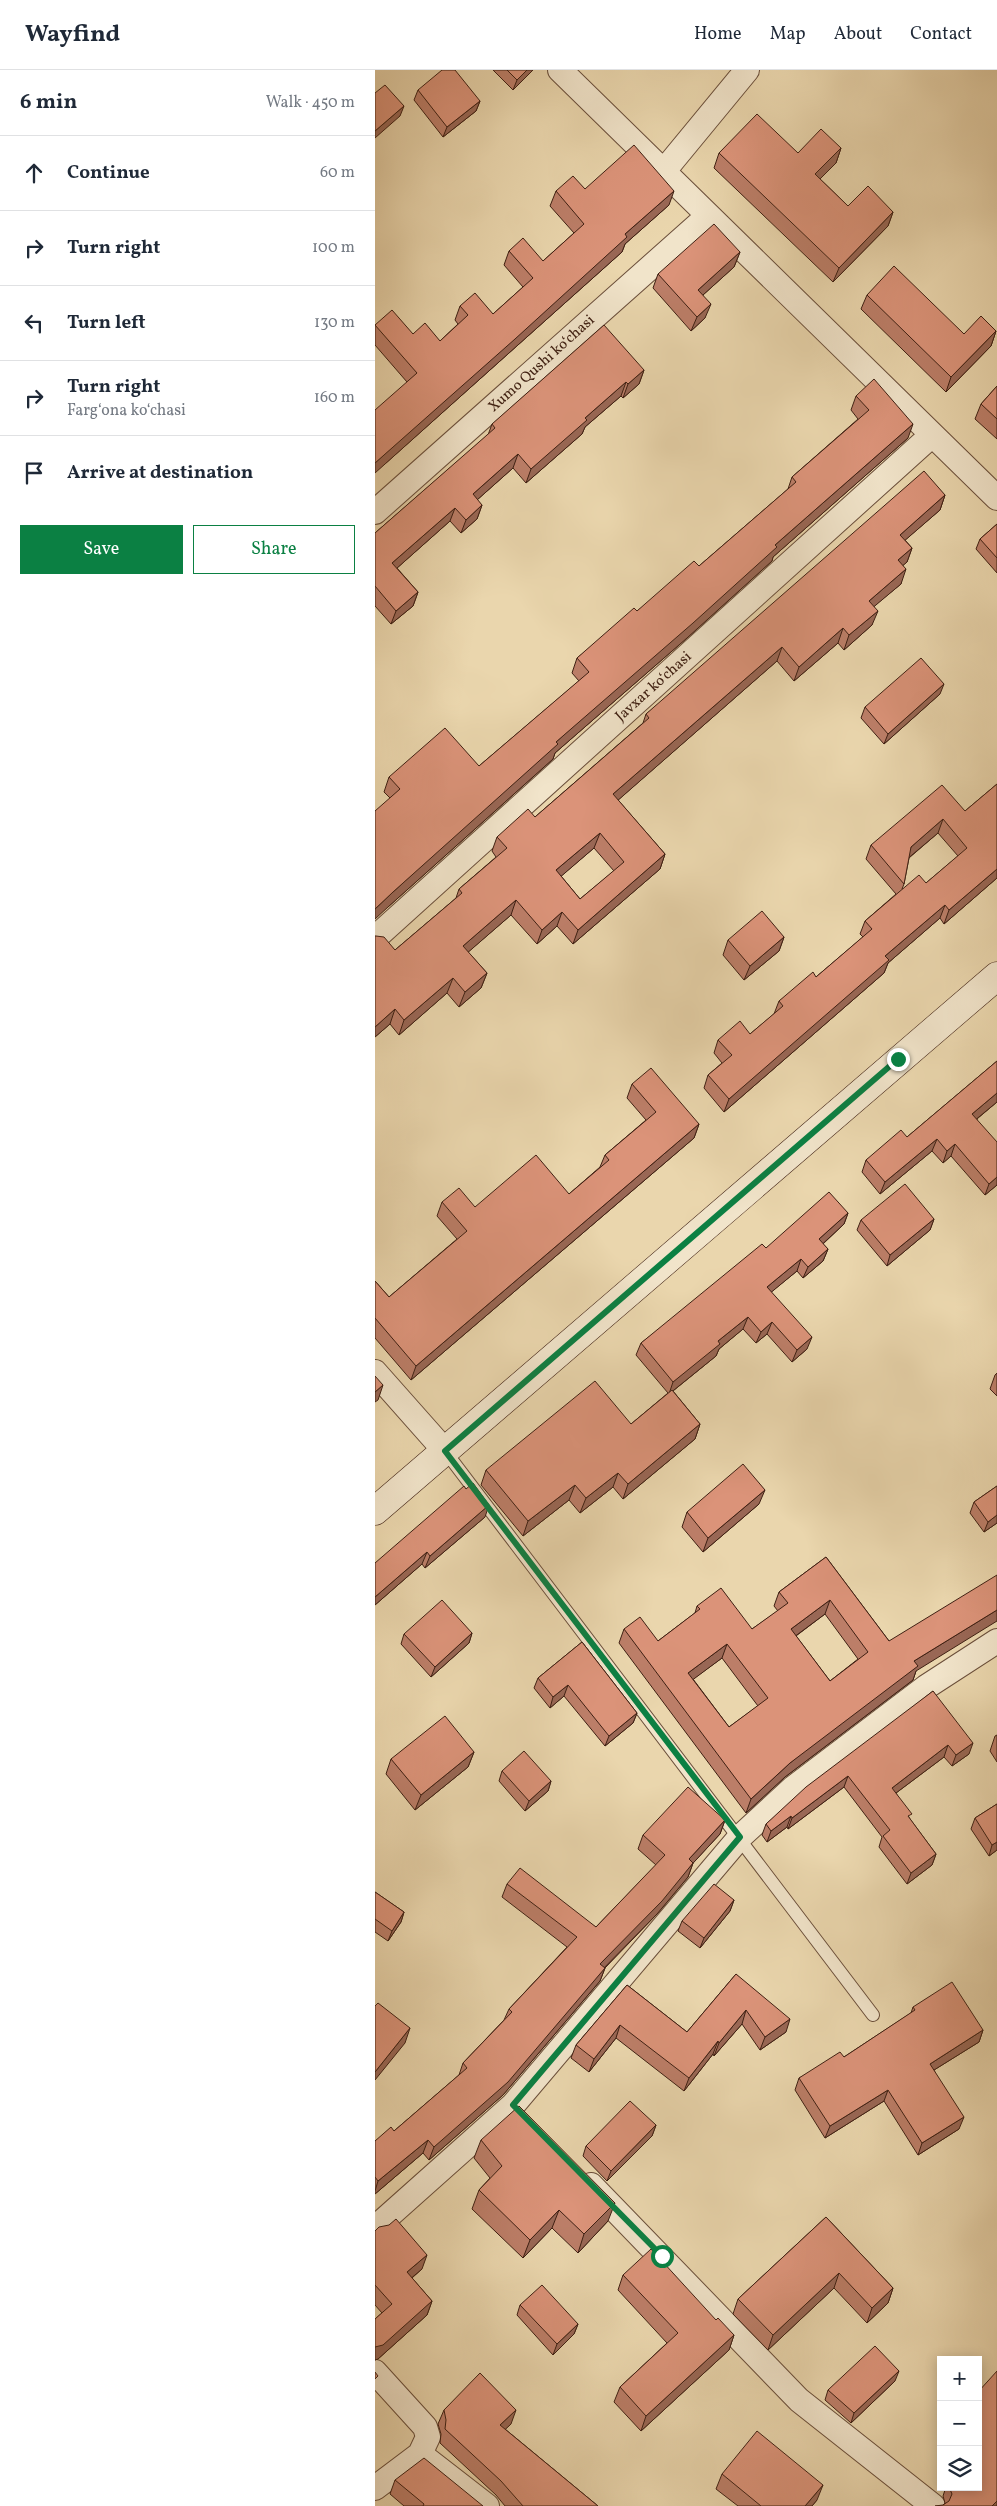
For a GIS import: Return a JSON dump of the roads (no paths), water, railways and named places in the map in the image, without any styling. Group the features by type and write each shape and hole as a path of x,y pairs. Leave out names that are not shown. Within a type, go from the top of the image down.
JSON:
{"street":[{"path":"559,70 997,498"},
{"path":"663,172 747,70"},
{"name":"Xumo Qushi koʻchasi","path":"375,512 708,216"},
{"name":"Javxar koʻchasi","path":"375,938 932,435"},
{"path":"375,1511 997,976"},
{"path":"375,1372 445,1451"},
{"path":"375,2228 519,2112 740,1837 793,1788 926,1687 997,1641"},
{"path":"574,2167 799,2400 933,2506"},
{"path":"375,2372 425,2427 429,2437 420,2454 375,2488"},
{"path":"420,2454 487,2506"}],"lane":[{"path":"445,1451 740,1837 873,2015"}]}
